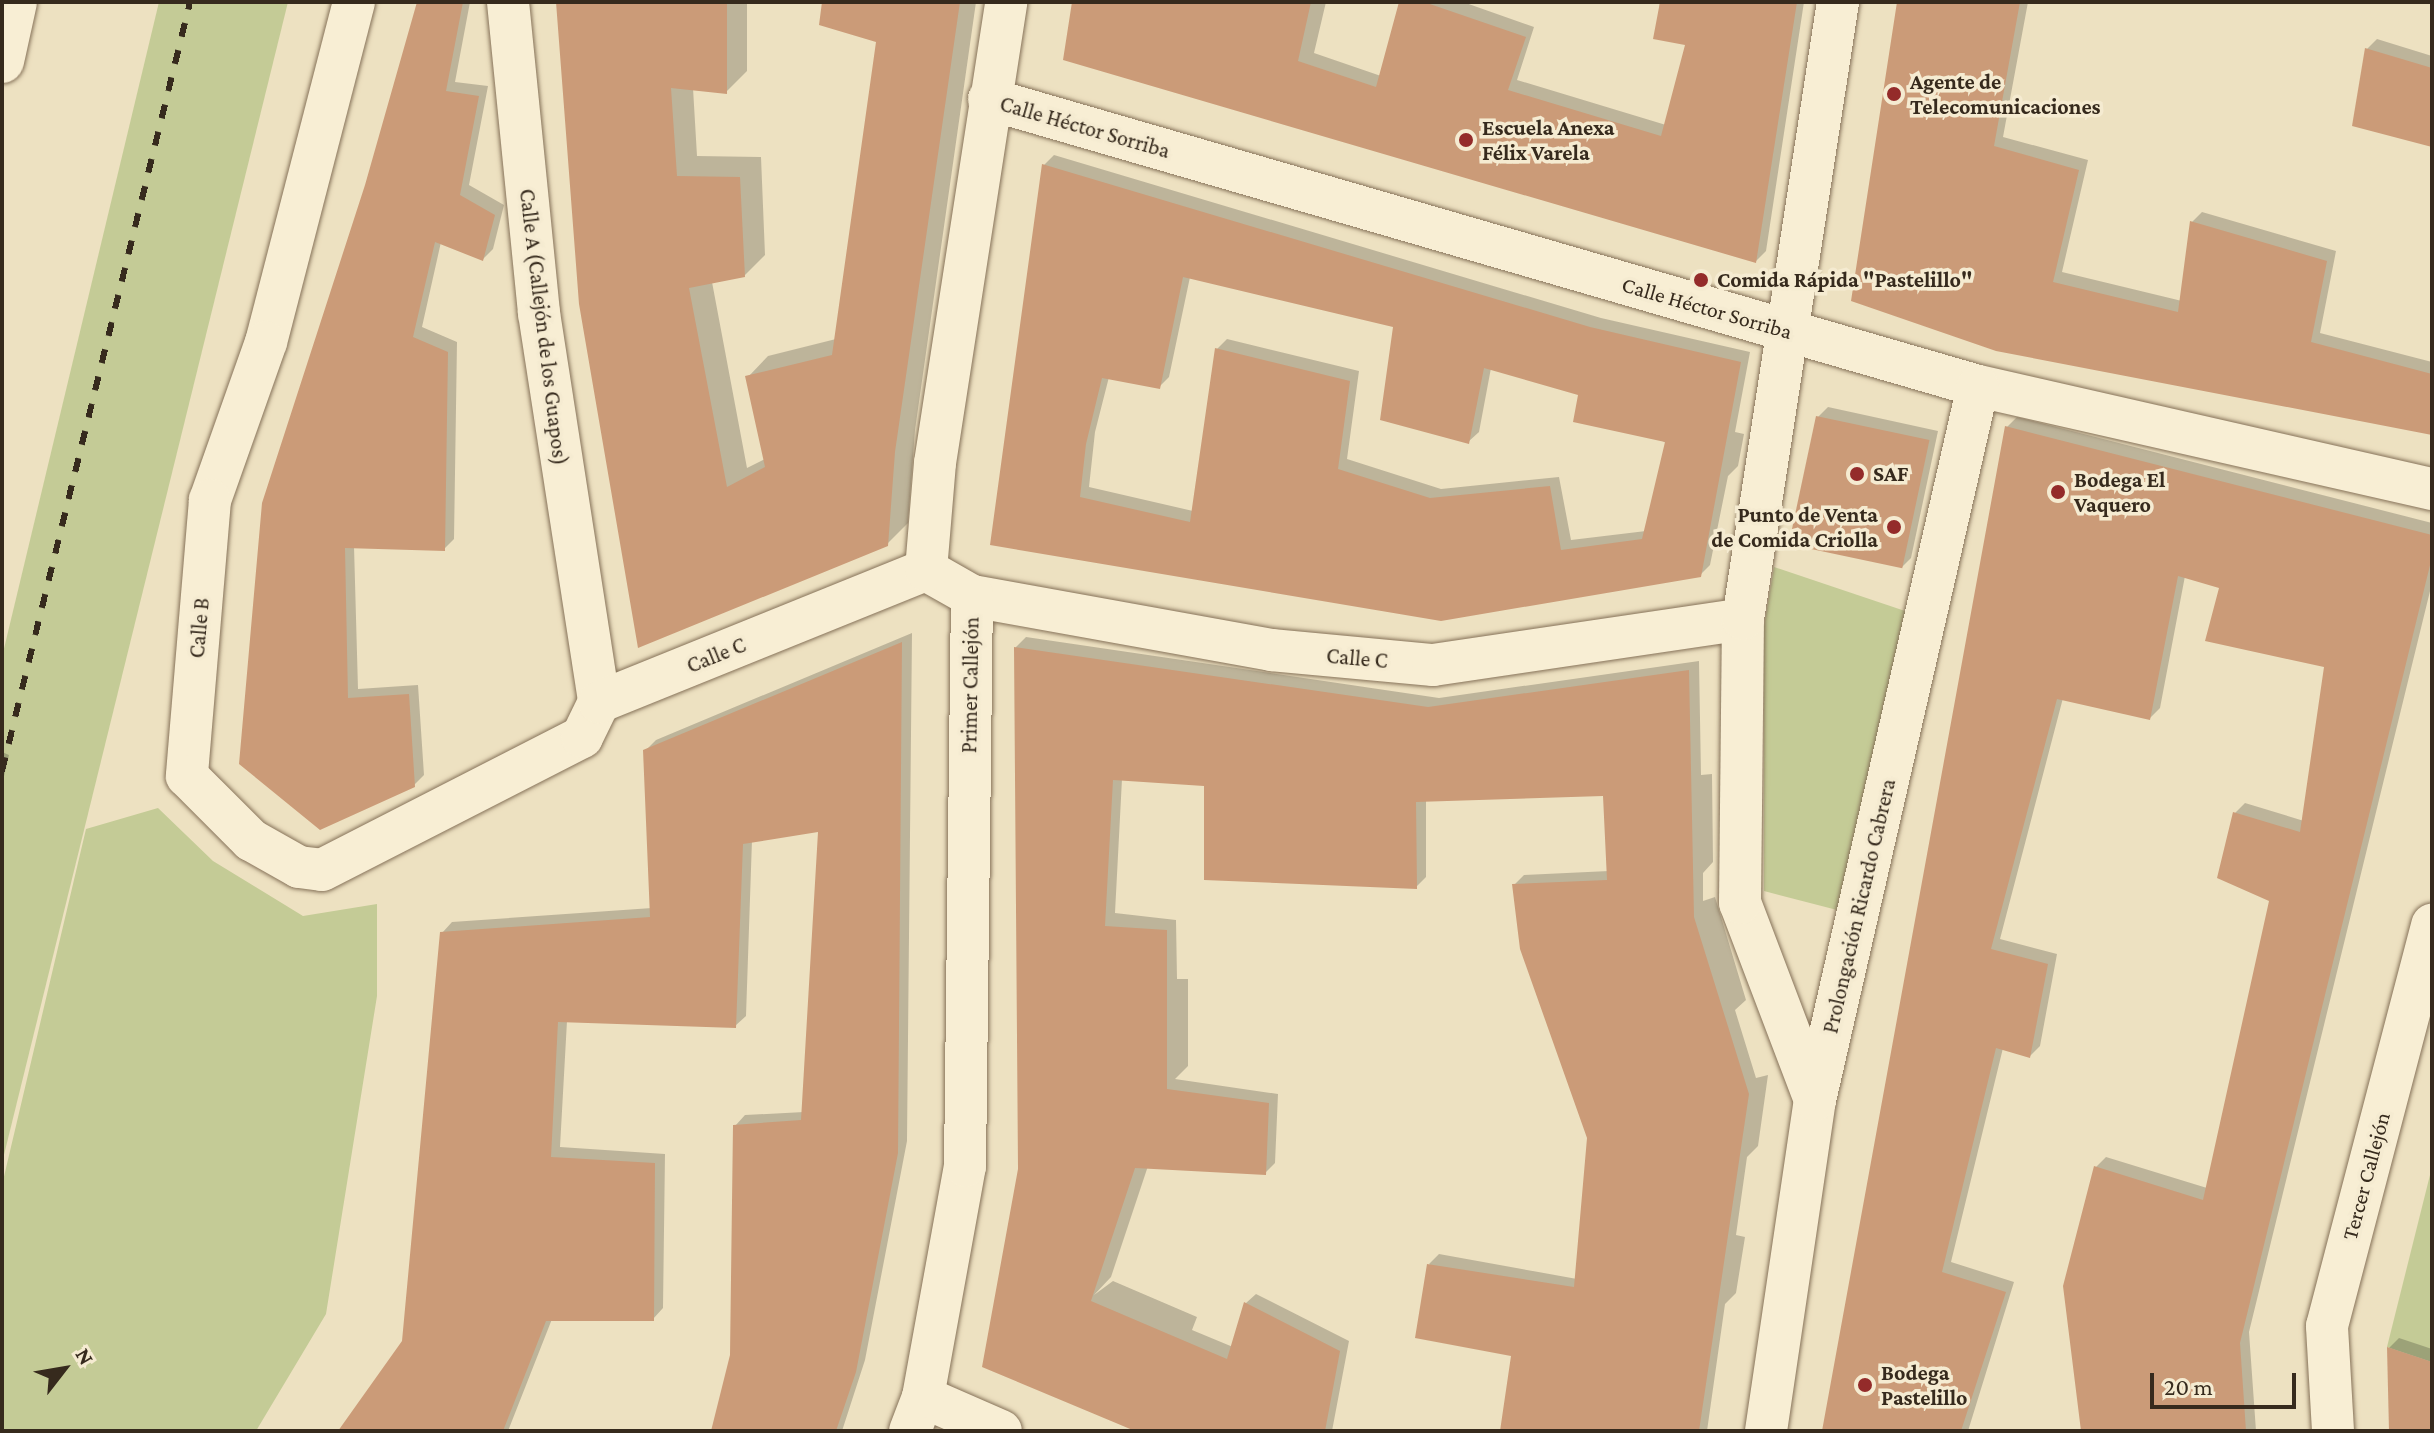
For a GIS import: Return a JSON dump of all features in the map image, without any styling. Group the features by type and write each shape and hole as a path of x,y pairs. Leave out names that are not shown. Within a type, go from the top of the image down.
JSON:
{"street":[{"name":"Calle B","path":"354,2 266,342 210,500 187,776 251,840 299,867 322,870 582,737 599,702"},
{"name":"Calle A (Callejón de los Guapos)","path":"508,2 539,313 599,702"},
{"path":"926,570 935,463 1006,2"},
{"path":"1815,1100 1740,903 1743,619 1838,2"},
{"path":"2,61 11,3"},
{"name":"Calle Héctor Sorriba","path":"989,99 1978,386 2432,489"},
{"name":"Prolongación Ricardo Cabrera","path":"1766,1431 1815,1100 1978,386"},
{"name":"Calle C","path":"599,702 926,570"},
{"name":"Primer Callejón","path":"917,1414 965,1166 972,596 926,570"},
{"name":"Calle C","path":"972,596 1271,650 1433,665 1743,619"},
{"name":"Tercer Callejón","path":"2333,1431 2327,1326 2432,925"},
{"path":"917,1414 1001,1431"}],"green space":[{"path":"159,2 288,2 2,1163 2,657"},
{"path":"1774,567 1911,613 1841,911 1764,891 1764,626"},
{"path":"158,808 213,861 303,916 377,904 377,996 326,1314 256,1431 2,1431 2,1185 86,829"},
{"path":"2432,1167 2432,1362 2387,1347"}],"building":[{"path":"417,2 463,2 446,91 479,96 460,195 495,215 483,261 435,242 413,337 448,352 445,551 345,548 348,698 409,694 415,787 320,830 239,764 262,503 365,185"},
{"path":"556,2 727,2 727,94 671,88 677,176 740,177 745,277 689,288 727,487 765,467 745,376 832,355 876,42 819,25 822,2 960,2 895,452 888,546 638,648 579,304"},
{"path":"1072,2 1311,2 1298,61 1376,87 1399,2 1424,2 1526,37 1508,90 1661,136 1685,45 1653,39 1660,2 1797,2 1756,263 1063,60"},
{"path":"1897,2 2020,2 1994,146 2079,170 2053,282 2178,312 2190,221 2327,261 2311,342 2432,374 2432,435 1996,351 1851,301"},
{"path":"2365,48 2432,68 2432,147 2352,126"},
{"path":"1042,164 1590,327 1741,362 1701,577 1441,621 990,545","holes":["1183,277 1393,327 1380,420 1469,444 1484,368 1578,395 1573,422 1665,442 1642,539 1561,550 1550,486 1430,498 1338,469 1350,381 1215,348 1190,522 1080,497 1086,444 1102,378 1160,389"]},
{"path":"1816,416 1929,440 1902,568 1789,544"},
{"path":"2005,426 2432,535 2432,557 2240,1343 2246,1431 2081,1431 2063,1286 2094,1166 2203,1200 2269,901 2217,878 2233,812 2300,832 2324,667 2205,641 2219,588 2178,576 2150,720 2057,699 1991,949 2048,964 2030,1058 1996,1048 1942,1272 2006,1292 1961,1431 1822,1431"},
{"path":"902,642 898,1153 856,1372 836,1431 711,1431 730,1355 733,1125 801,1120 818,832 743,844 736,1028 558,1022 551,1157 655,1163 654,1321 546,1321 503,1431 338,1431 402,1341 440,932 650,917 643,750"},
{"path":"1014,647 1428,707 1689,670 1694,917 1749,1094 1699,1431 1500,1431 1511,1356 1415,1338 1427,1264 1574,1287 1587,1138 1520,949 1512,884 1607,880 1603,796 1416,802 1417,889 1204,880 1204,786 1113,780 1105,926 1167,930 1167,1089 1269,1103 1266,1175 1135,1168 1091,1301 1227,1359 1244,1302 1340,1351 1325,1431 1135,1431 982,1367 1018,1169"},
{"path":"2387,1347 2432,1362 2432,1431 2389,1431"}],"railway":[{"path":"2,771 190,2"}],"place":[{"name":"Agente de Telecomunicaciones","path":"1894,94"},
{"name":"Escuela Anexa Félix Varela","path":"1466,140"},
{"name":"Comida Rápida \"Pastelillo\"","path":"1701,280"},
{"name":"SAF","path":"1857,474"},
{"name":"Bodega El Vaquero","path":"2058,492"},
{"name":"Punto de Venta de Comida Criolla","path":"1894,527"},
{"name":"Bodega Pastelillo","path":"1865,1385"}]}
